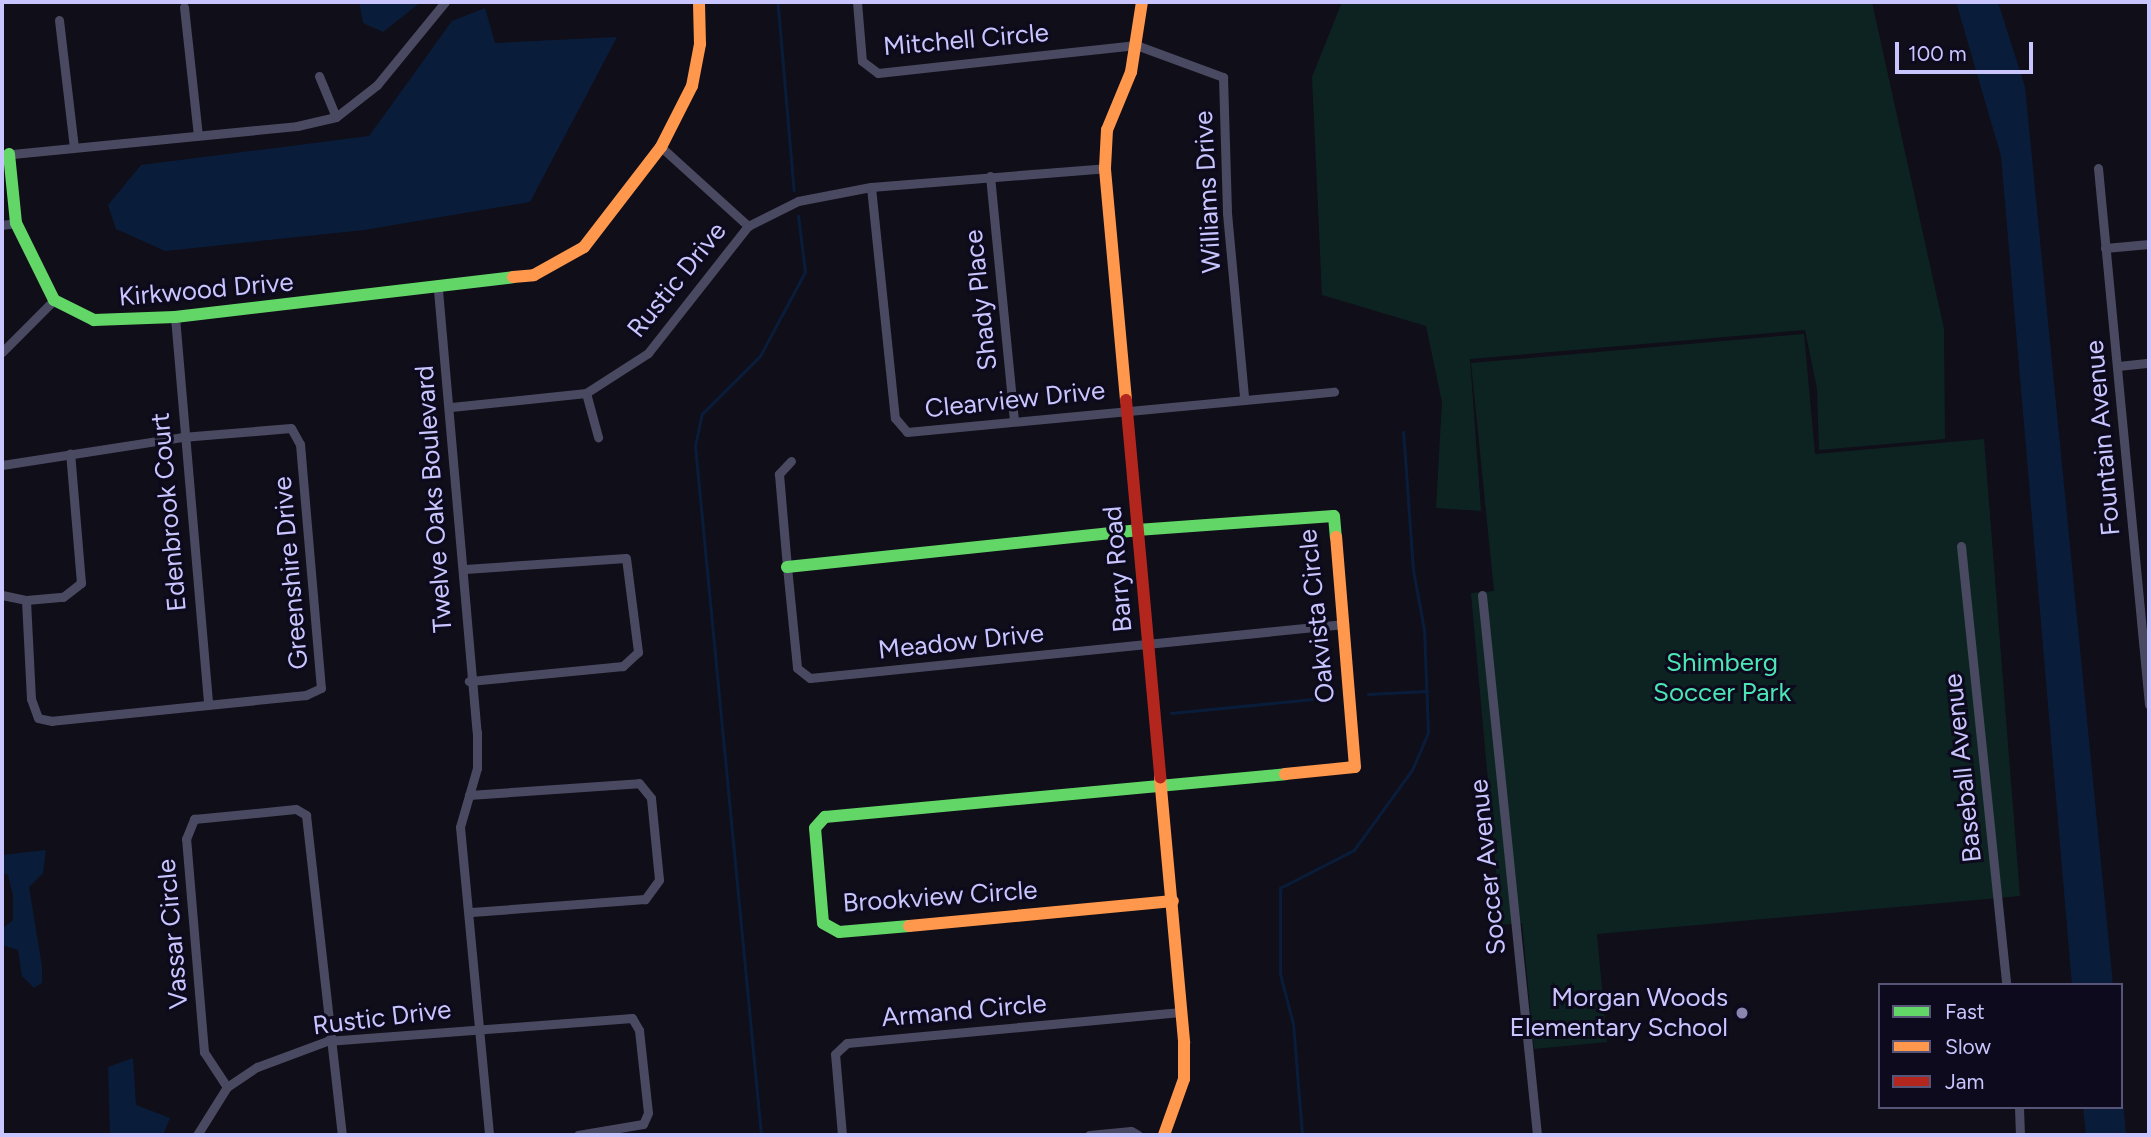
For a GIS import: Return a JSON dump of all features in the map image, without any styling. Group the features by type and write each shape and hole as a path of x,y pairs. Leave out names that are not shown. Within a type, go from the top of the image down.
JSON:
{"street":[{"path":"2,352 54,300 16,223 5,154 198,135 336,117 377,85 445,2"},
{"path":"438,290 534,275 584,247 661,147 692,86 700,44 699,2"},
{"name":"Mitchell Circle","path":"857,2 862,61 878,73 1136,45"},
{"name":"Barry Road","path":"1142,2 1131,72 1107,130 1105,167 1130,410 1137,530 1173,901 1181,1012 1184,1079 1164,1135"},
{"path":"184,7 198,135"},
{"path":"59,20 74,148"},
{"name":"Williams Drive","path":"1136,45 1223,77 1227,213 1244,398"},
{"path":"319,76 336,117"},
{"path":"661,147 747,226"},
{"name":"Rustic Drive","path":"451,407 586,393 648,353 747,226 798,201 871,187 1105,167"},
{"name":"Fountain Avenue","path":"2098,167 2149,705"},
{"name":"Shady Place","path":"990,176 1014,420"},
{"name":"Clearview Drive","path":"871,187 895,418 907,432 1244,398 1334,392"},
{"path":"2,225 16,223"},
{"path":"2105,248 2149,244"},
{"name":"Kirkwood Drive","path":"54,300 94,320 175,317 438,290"},
{"name":"Twelve Oaks Boulevard","path":"438,290 465,569 469,681 477,732 477,768 460,827 471,912 489,1135"},
{"name":"Edenbrook Court","path":"175,317 182,436 208,703"},
{"path":"2118,366 2149,363"},
{"path":"586,393 597,437"},
{"name":"Greenshire Drive","path":"2,465 182,436 291,428 300,444 323,672 321,688 306,695 52,721 38,718 31,699 26,600"},
{"path":"2,595 26,600 63,597 81,583 70,453"},
{"name":"Meadow Drive","path":"791,461 779,474 787,567 797,668 810,678 1344,624"},
{"name":"Oakvista Circle","path":"787,567 1137,530 1334,516 1355,767 1160,785"},
{"name":"Baseball Avenue","path":"1961,547 2006,983"},
{"path":"465,569 626,558 638,652 623,666 469,681"},
{"name":"Soccer Avenue","path":"1482,595 1536,1135"},
{"path":"469,795 639,783 650,798 659,880 645,899 471,912"},
{"name":"Brookview Circle","path":"1160,785 825,817 814,828 823,923 839,932 1173,901"},
{"name":"Vassar Circle","path":"227,1087 204,1052 186,839 194,819 296,809 306,815 327,1041"},
{"name":"Armand Circle","path":"842,1135 835,1054 847,1043 1181,1012"},
{"name":"Rustic Drive","path":"197,1135 227,1087 257,1067 327,1041 632,1018 639,1030 646,1099 643,1124 578,1135"},
{"path":"327,1041 342,1135"},
{"path":"2019,1109 2020,1135"},
{"path":"1089,1135 1131,1131 1138,1135"}],"green space":[{"path":"1342,2 1872,2 1944,329 1945,439 1819,450 1817,389 1805,330 1470,359 1481,511 1436,508 1442,402 1426,326 1322,295 1312,77"},
{"name":"Shimberg Soccer Park","path":"1804,334 1815,454 1984,439 2020,896 1597,934 1607,1042 1534,1049 1522,923 1501,925 1471,593 1494,591 1471,363"}],"water":[{"path":"359,2 421,2 383,32 363,23"},
{"path":"1956,2 1998,2 2025,87 2113,983 2072,983 2001,156"},
{"path":"485,8 495,43 617,37 530,202 364,230 165,251 116,229 108,205 141,165 369,136 452,21"},
{"path":"46,850 43,873 29,887 42,966 42,983 34,988 22,976 18,950 2,945 2,929 13,920 13,895 8,875 2,873 2,855"},
{"path":"133,1058 136,1105 170,1118 163,1135 110,1135 108,1067"},
{"path":"2123,1101 2126,1135 2086,1135 2083,1109 2123,1109"}],"waterway":[{"path":"778,2 794,190"},
{"path":"761,1135 695,446 702,414 760,356 805,272 798,216"},
{"path":"1302,1135 1293,1024 1280,974 1280,888 1354,850 1412,770 1428,733 1424,630 1413,570 1403,432"},
{"path":"1368,694 1427,691"},
{"path":"1171,713 1333,697"}],"traffic: fast":[{"path":"9,154 16,223 54,300 94,320 175,317 513,277"},
{"path":"787,567 1137,530 1334,516 1336,537"},
{"path":"909,926 839,932 823,923 815,828 825,817 1285,774"}],"traffic: slow":[{"path":"513,277 534,275 584,247 661,147 692,86 700,44 699,2"},
{"path":"1126,400 1105,168 1107,130 1131,72 1142,2"},
{"path":"1285,774 1355,767 1336,537"},
{"path":"1160,777 1184,1043 1184,1079 1164,1135"},
{"path":"909,926 1173,901"}],"traffic: jam":[{"path":"1126,400 1160,777"}],"place":[{"name":"Morgan Woods Elementary School","path":"1742,1013"}]}
